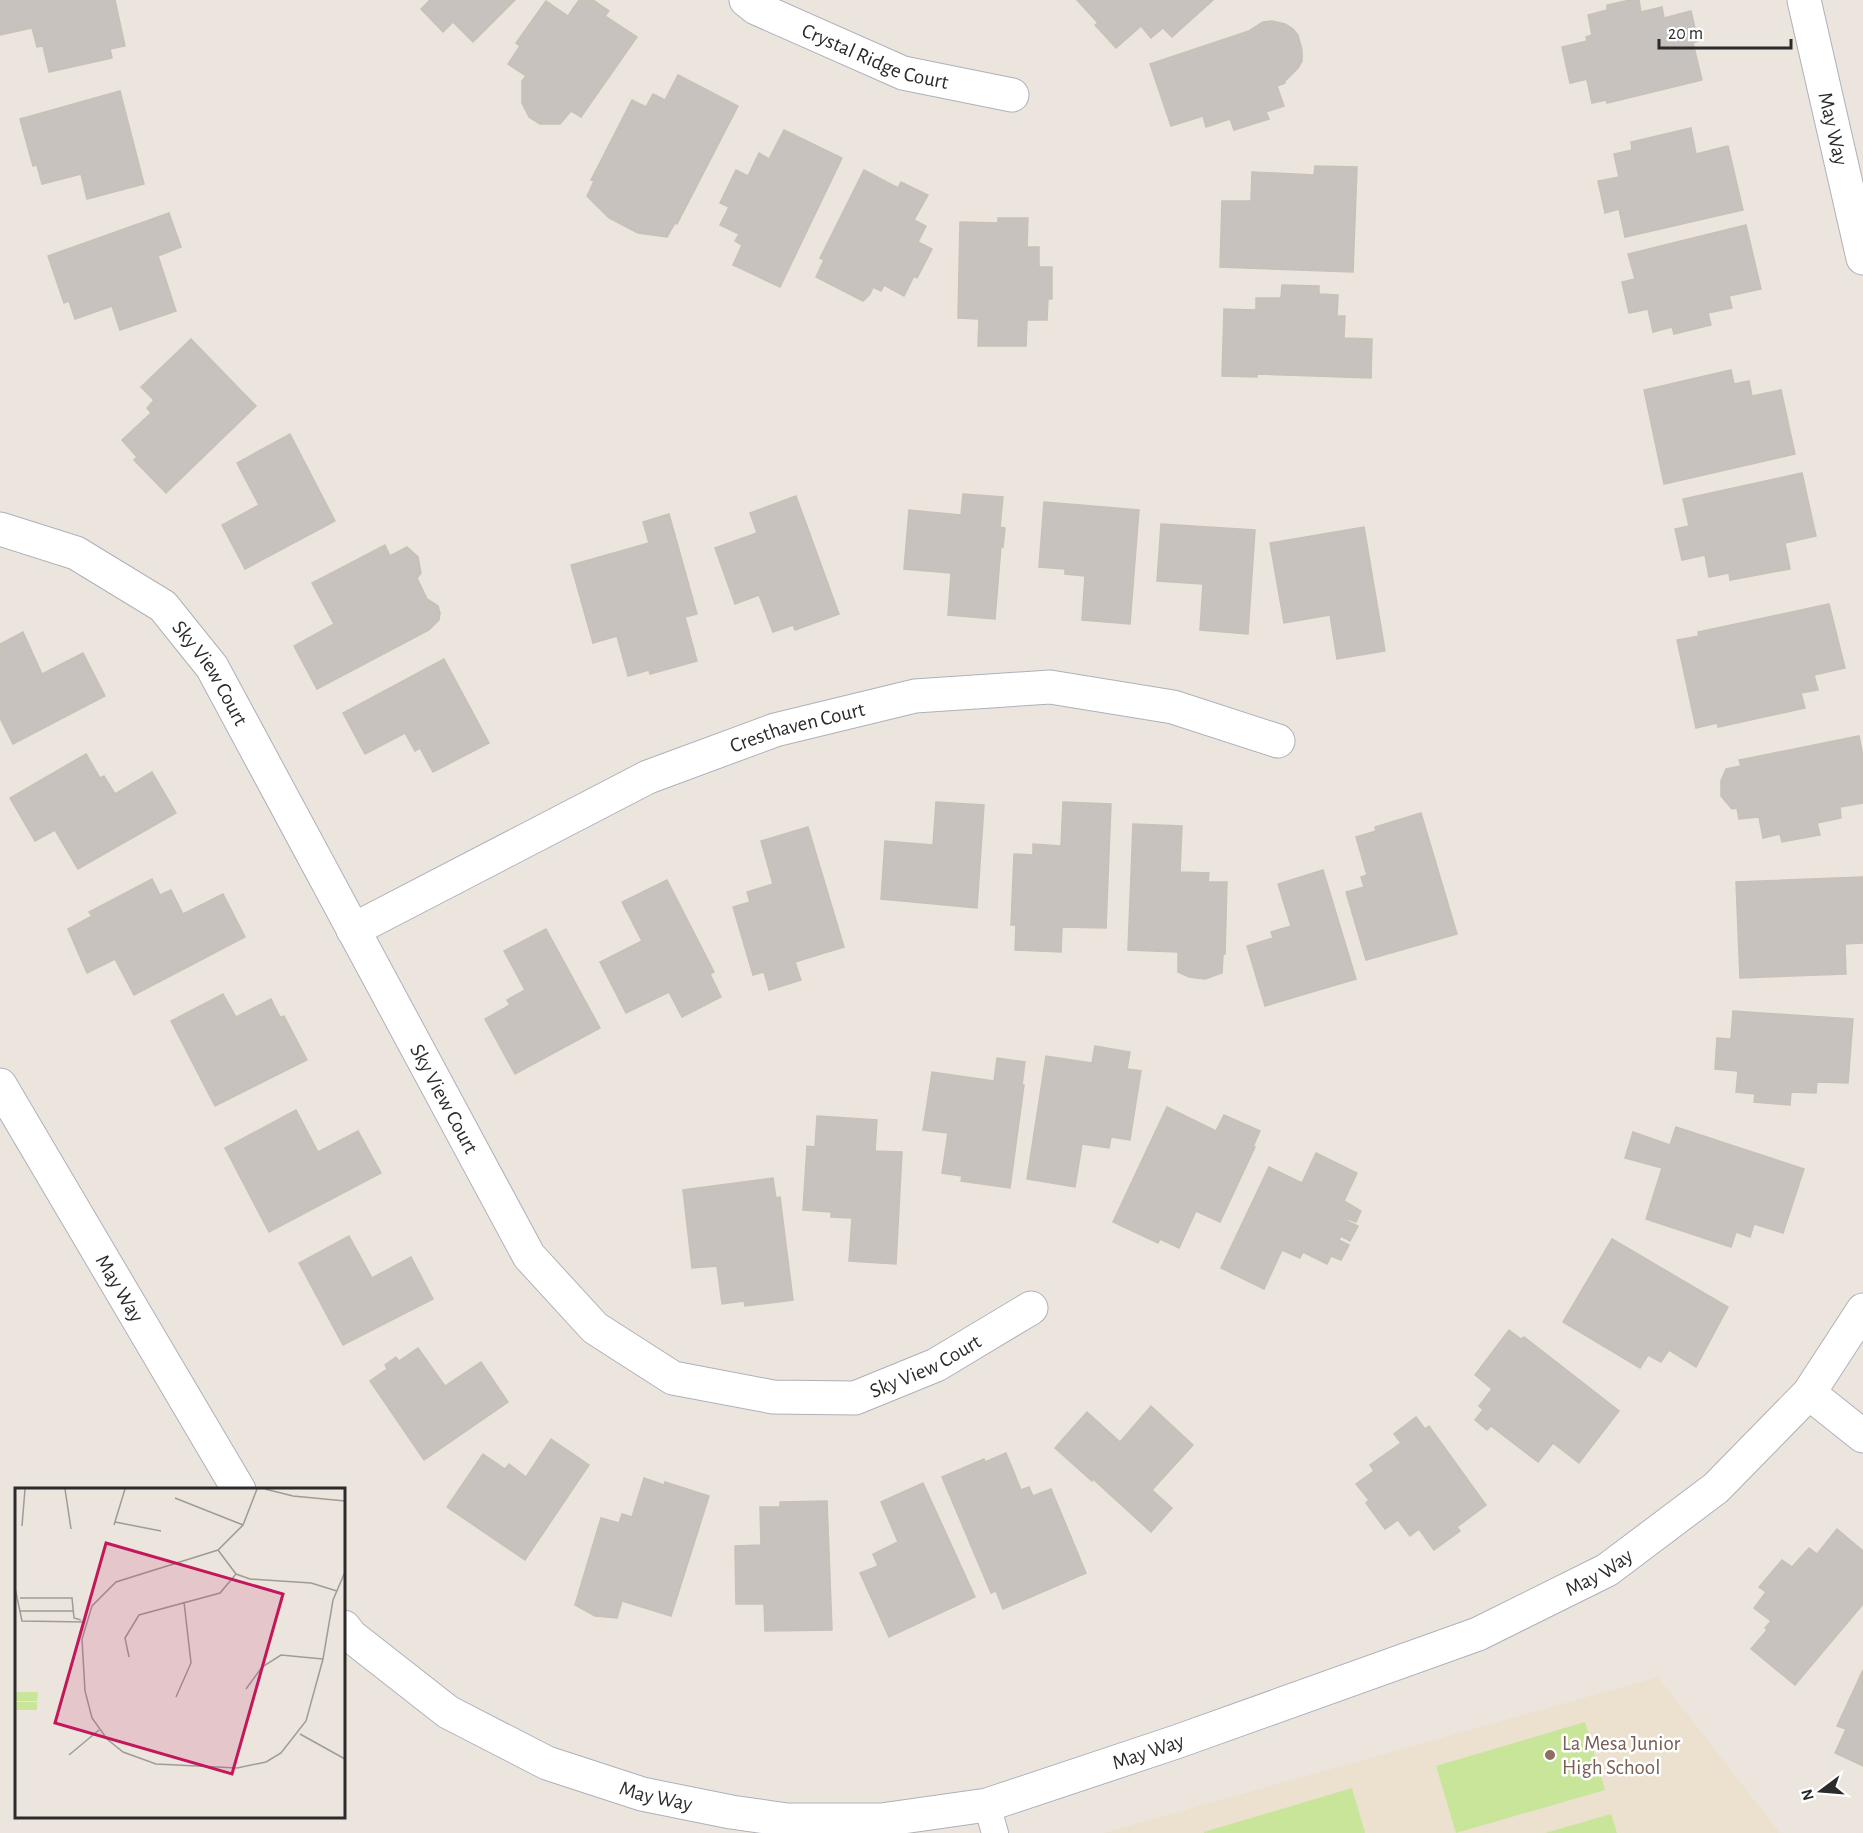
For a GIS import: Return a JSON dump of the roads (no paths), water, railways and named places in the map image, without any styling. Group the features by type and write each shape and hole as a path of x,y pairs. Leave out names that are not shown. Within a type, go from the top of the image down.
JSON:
{"street":[{"name":"Crystal Ridge Court","path":"746,0 756,8 903,73 1012,95"},
{"name":"May Way","path":"1804,0 1863,258"},
{"name":"Sky View Court","path":"0,529 76,553 163,606 212,667 529,1256 595,1328 673,1378 773,1397 855,1398 936,1365 1031,1308"},
{"name":"Cresthaven Court","path":"353,930 648,777 775,730 915,696 1050,687 1173,707 1278,741"},
{"name":"May Way","path":"0,1085 237,1488"},
{"name":"May Way","path":"345,1628 351,1636 448,1712 547,1763 642,1794 769,1825 787,1820 819,1827 881,1820 991,1819 1165,1746 1478,1634 1607,1570 1716,1488 1809,1393 1863,1310"},
{"path":"1809,1393 1863,1436"}],"place":[{"name":"La Mesa Junior High School","path":"1550,1755"}]}
